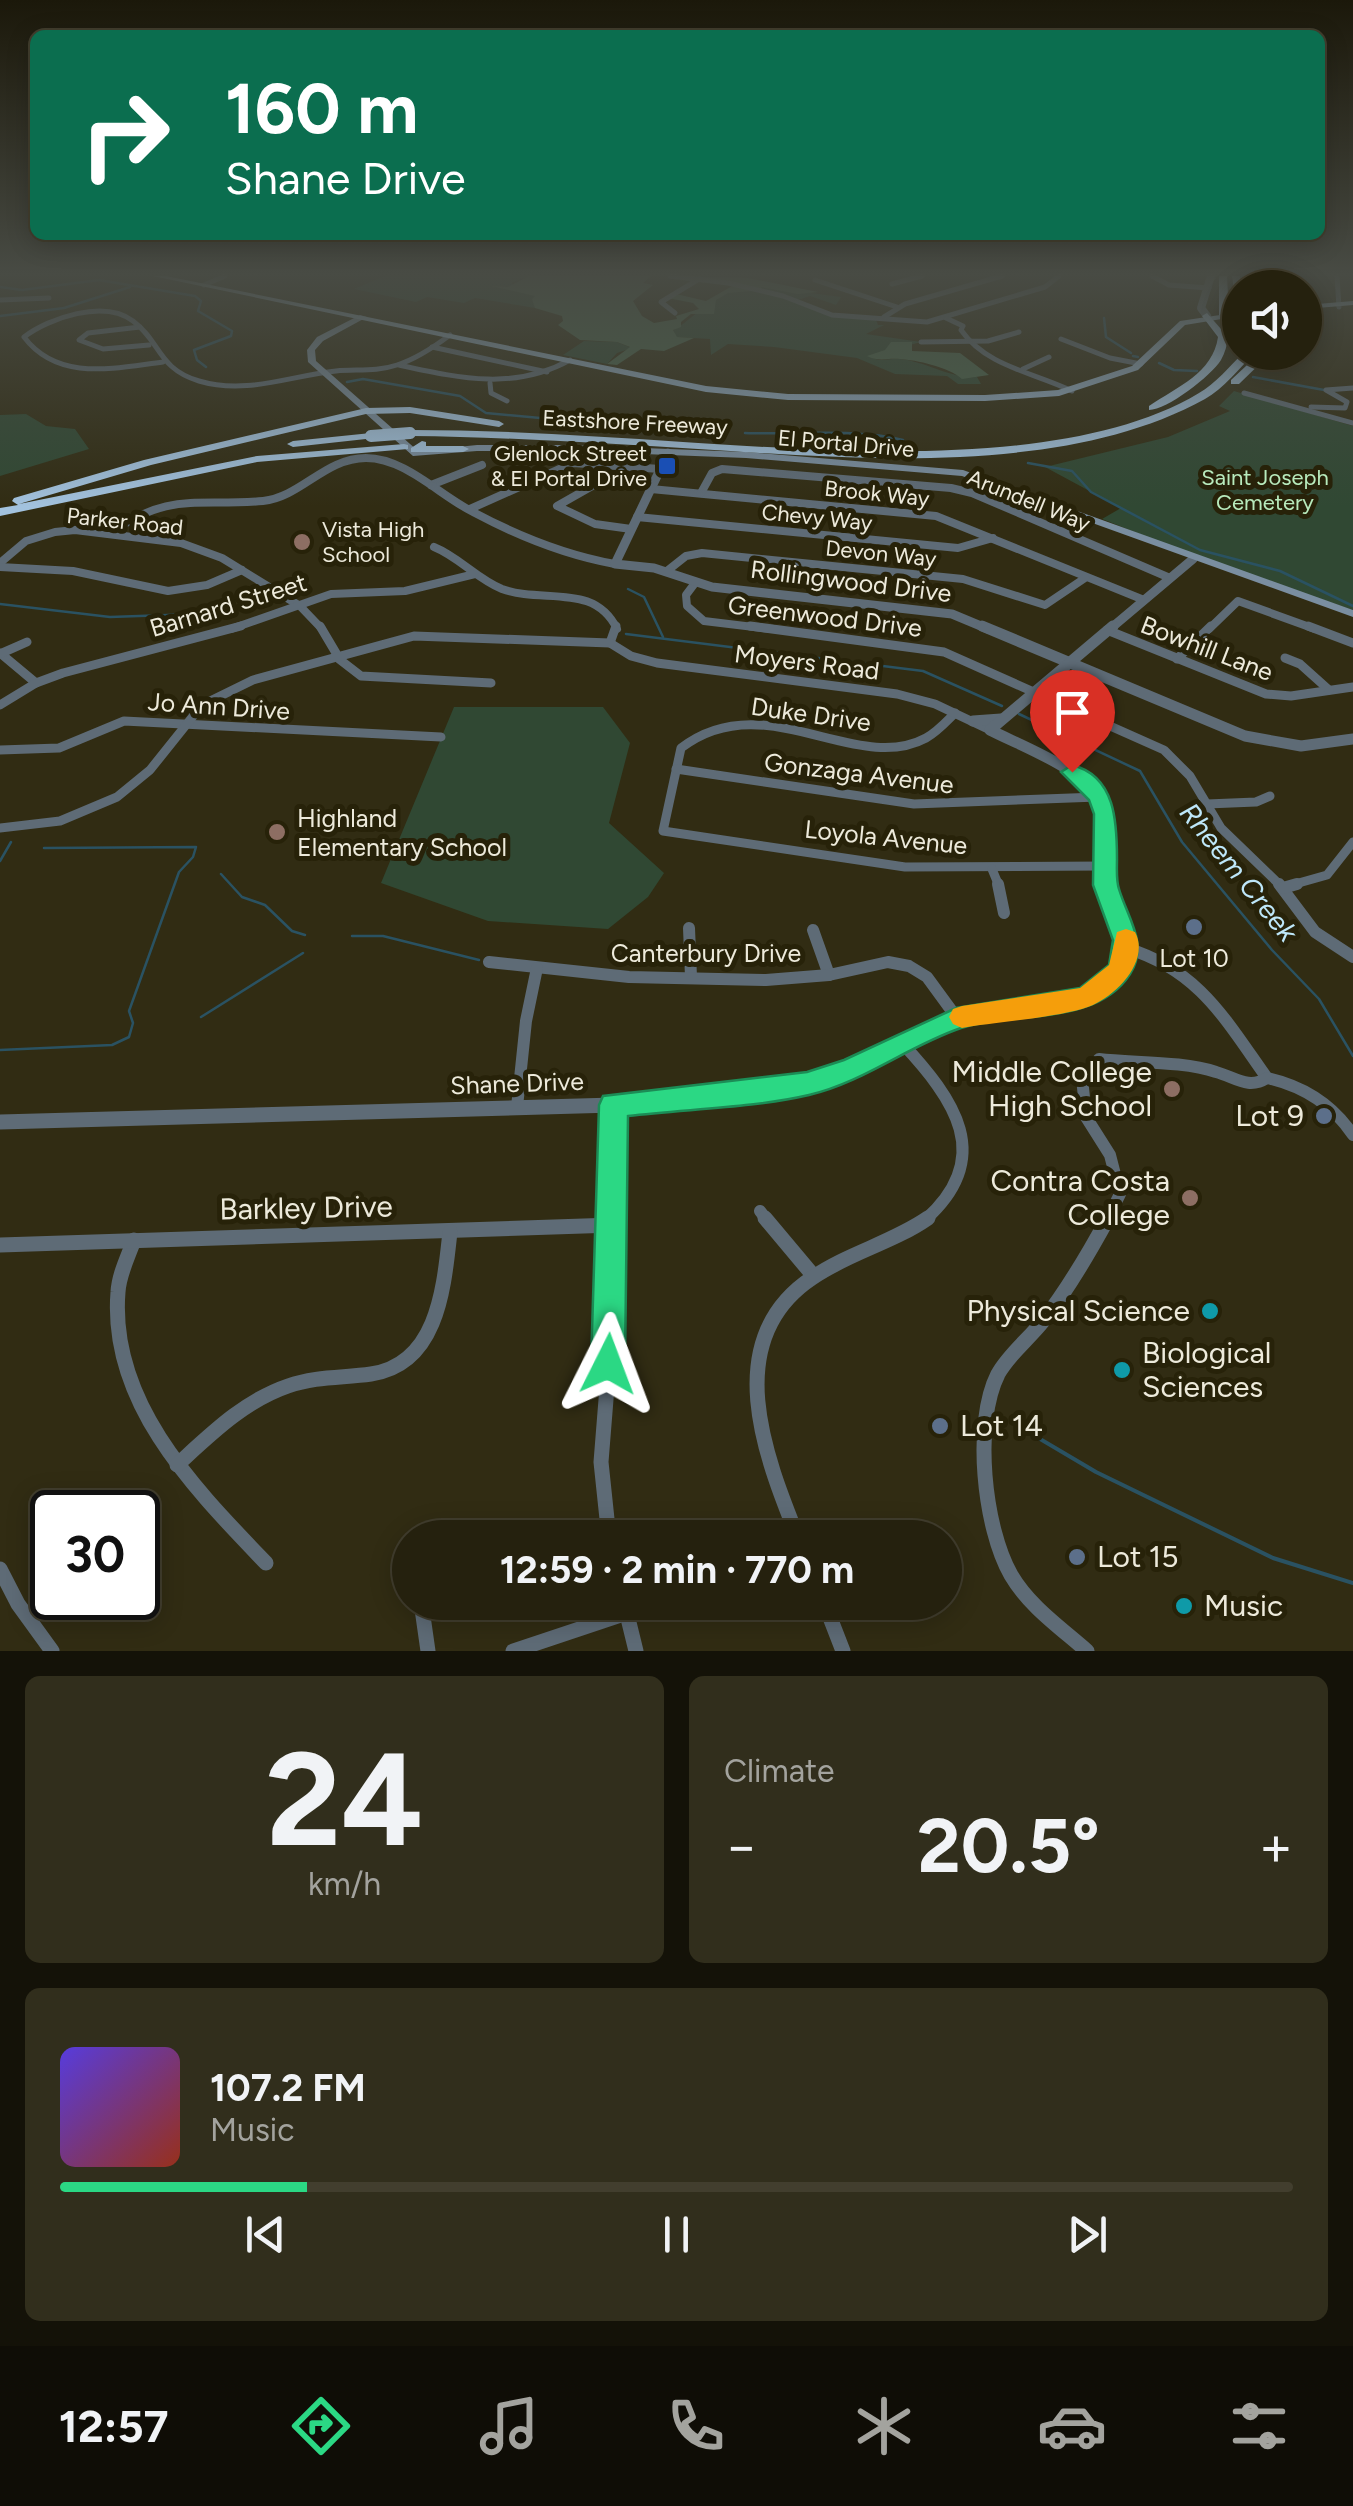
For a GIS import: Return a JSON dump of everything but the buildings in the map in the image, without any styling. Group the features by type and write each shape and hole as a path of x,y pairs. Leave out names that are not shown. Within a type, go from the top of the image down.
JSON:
{"highway":[{"path":"1153,408 1210,368 1219,353"},
{"name":"Eastshore Freeway","path":"0,510 18,501 229,449 369,433 407,431 836,447 946,446 1062,433 1153,408 1208,381 1222,368"},
{"name":"Eastshore Freeway","path":"612,438 835,453 986,450 1111,432 1194,402 1218,387 1234,370"},
{"path":"1194,402 1235,382 1248,370"},
{"path":"18,501 148,462 366,411 410,410 612,438"},
{"name":"Eastshore Freeway","path":"0,510 230,454 369,433"},
{"path":"0,510 257,459 422,444 603,445 612,438"},
{"path":"422,444 416,450 463,449"}],"main road":[{"path":"311,353 312,362 404,446"},
{"path":"537,353 720,392 992,397 1072,391 1142,363 1151,353"},
{"name":"El Portal Drive","path":"404,446 426,454 463,449 568,448 746,455 947,472 994,484 1190,561 1353,617"}],"street":[{"path":"39,353 68,368 163,362"},
{"path":"156,353 189,378 235,388 399,365 490,383 548,372 570,360"},
{"path":"399,365 421,353"},
{"path":"460,353 548,372"},
{"path":"982,353 992,363 1022,370 1072,391"},
{"path":"1097,353 1142,363"},
{"path":"1022,370 1049,356"},
{"path":"490,383 491,394 507,401"},
{"path":"1298,407 1345,408 1347,402 1326,390 1353,388"},
{"path":"1244,392 1353,423"},
{"path":"615,564 668,454"},
{"name":"Rollingwood Drive","path":"111,533 136,512 159,504 252,502 280,497 347,459 376,459 406,468 470,509 562,552 667,571 695,583 952,614 1263,742 1301,746 1353,739"},
{"path":"470,509 566,464 660,470"},
{"path":"431,485 482,465"},
{"path":"609,465 601,481 557,506 595,524 631,529"},
{"name":"Arundell Way","path":"701,493 712,473 722,469 950,488 972,493 1170,578"},
{"name":"Brook Way","path":"651,489 936,516 1144,600"},
{"name":"Chevy Way","path":"637,517 958,548 992,538"},
{"name":"Parker Road","path":"0,565 15,548 54,532 111,533 192,546 242,570 300,606 317,621 338,656"},
{"path":"434,548 456,557 486,583 514,592 569,596 600,606 610,614 617,629 610,645"},
{"name":"Devon Way","path":"667,571 686,556 702,552 963,579 1045,605 1085,578"},
{"path":"1190,561 990,730 1072,772 1098,796 1106,814 1105,885 1122,925 1126,948 1157,955 1182,969 1266,1078 1288,1083 1334,1110 1353,1135"},
{"path":"0,565 73,571 168,591 208,585 242,570"},
{"name":"Barnard Street","path":"0,705 36,683 250,624 342,592 405,591 476,574"},
{"name":"Greenwood Drive","path":"695,583 686,595 686,606 704,620 923,646 1164,750 1180,762 1221,828 1283,888 1315,932 1353,957"},
{"path":"1178,658 1238,601 1353,643"},
{"name":"Bowhill Lane","path":"1107,630 1278,696 1353,687"},
{"name":"Moyers Road","path":"0,828 60,821 117,797 150,770 202,705 231,688 338,656 434,635 610,645 656,663 897,694 956,713 990,730"},
{"path":"27,642 0,654 36,683"},
{"path":"338,656 347,669 361,676 490,684"},
{"path":"1285,658 1300,664 1330,690"},
{"name":"Duke Drive","path":"663,831 676,770 688,741 709,728 731,724 898,745 930,736 956,713"},
{"path":"973,722 1004,718"},
{"name":"Jo Ann Drive","path":"0,750 59,748 124,720 441,737"},
{"name":"Gonzaga Avenue","path":"676,770 914,804 959,806 1098,796"},
{"path":"1207,804 1256,802 1270,796"},
{"name":"Loyola Avenue","path":"663,831 906,867 992,870 1105,866"},
{"path":"1283,888 1327,874 1353,842"},
{"path":"992,870 1004,899 1004,913"},
{"path":"689,928 691,977"},
{"path":"813,930 829,974"},
{"name":"Shane Drive","path":"0,1122 614,1105 807,1084 852,1069 956,1018 1086,997 1118,972 1126,948"},
{"name":"Canterbury Drive","path":"489,962 630,978 766,980 829,974 888,962 909,966 927,976 956,1018"},
{"path":"517,1107 526,1021 537,968"},
{"path":"791,1520 763,1445 757,1414 756,1376 766,1332 776,1313 812,1274 910,1231 942,1207 957,1184 964,1154 957,1113 940,1084 902,1043"},
{"path":"1087,1651 1012,1578 994,1524 984,1451 993,1385 1044,1321 1120,1194 1110,1156 1086,1117 1081,1092 1088,1068 1099,1059 1215,1072 1240,1083 1266,1078"},
{"path":"606,1520 601,1429 610,1341 614,1105"},
{"path":"760,1211 812,1274"},
{"name":"Barkley Drive","path":"0,1245 614,1225"},
{"path":"177,1465 230,1418 271,1392 320,1378 380,1372 407,1357 428,1336 440,1314 450,1232"},
{"path":"134,1240 118,1290 120,1343 149,1423 177,1465 266,1564"},
{"path":"0,1569 18,1604 52,1651"},
{"path":"424,1620 428,1651"},
{"path":"513,1651 594,1620"},
{"path":"629,1620 636,1651"},
{"path":"831,1620 843,1651"}],"green space":[{"path":"566,353 617,353 607,364 563,355"},
{"path":"622,353 635,353 617,365 607,364"},
{"path":"820,353 880,353 869,356 909,360 977,377 981,384 958,384 947,376 895,374 857,358"},
{"path":"960,353 989,375 962,379 923,363 867,356"},
{"name":"Saint Joseph Cemetery","path":"1234,391 1353,426 1353,610 1208,561 1102,519 1121,508 1045,467 1168,437 1230,411 1219,406"},
{"path":"26,414 46,426 75,429 89,449 0,476 0,415"},
{"path":"454,707 603,707 630,743 609,823 664,873 648,897 608,929 488,921 381,883"}],"waterway":[{"path":"195,353 206,367"},
{"path":"1133,356 1138,357"},
{"path":"1159,363 1174,370 1197,371"},
{"path":"1253,377 1324,390"},
{"path":"347,382 363,379 460,396 486,413 594,423"},
{"path":"745,433 845,433 903,440"},
{"path":"1028,463 1072,471 1091,492 1200,550 1280,571 1353,606"},
{"path":"628,589 644,597 663,637"},
{"name":"Rheem Creek","path":"0,604 110,617 197,614"},
{"name":"Rheem Creek","path":"626,634 923,671 1002,706"},
{"name":"Rheem Creek","path":"1019,714 1140,771 1182,842 1272,950 1319,999 1353,1056"},
{"path":"0,861 11,842"},
{"path":"0,1050 112,1045 129,1037 133,1023 129,1011 179,872 193,857 196,847 44,848"},
{"path":"221,874 242,897 265,905 292,931 305,935"},
{"path":"352,936 383,936 479,960"},
{"path":"201,1017 303,953"},
{"path":"1013,1423 1096,1472 1273,1558 1353,1583"}],"slow traffic":[{"path":"962,1017 1086,997 1118,972 1125,958 1126,938"}],"place":[{"name":"Glenlock Street & El Portal Drive","path":"667,466"},
{"name":"Vista High School","path":"302,542"},
{"name":"Highland Elementary School","path":"277,832"},
{"name":"Lot 10","path":"1194,927"},
{"name":"Middle College High School","path":"1172,1089"},
{"name":"Lot 9","path":"1324,1116"},
{"name":"Contra Costa College","path":"1190,1198"},
{"name":"Physical Science","path":"1210,1311"},
{"name":"Biological Sciences","path":"1122,1370"},
{"name":"Lot 14","path":"940,1426"},
{"name":"Lot 15","path":"1077,1557"},
{"name":"Music","path":"1184,1606"}],"route":[{"path":"608,1364 614,1105 807,1084 852,1069 956,1018 1086,997 1118,972 1125,958 1126,940 1105,885 1106,814 1098,796 1072,772"}]}
